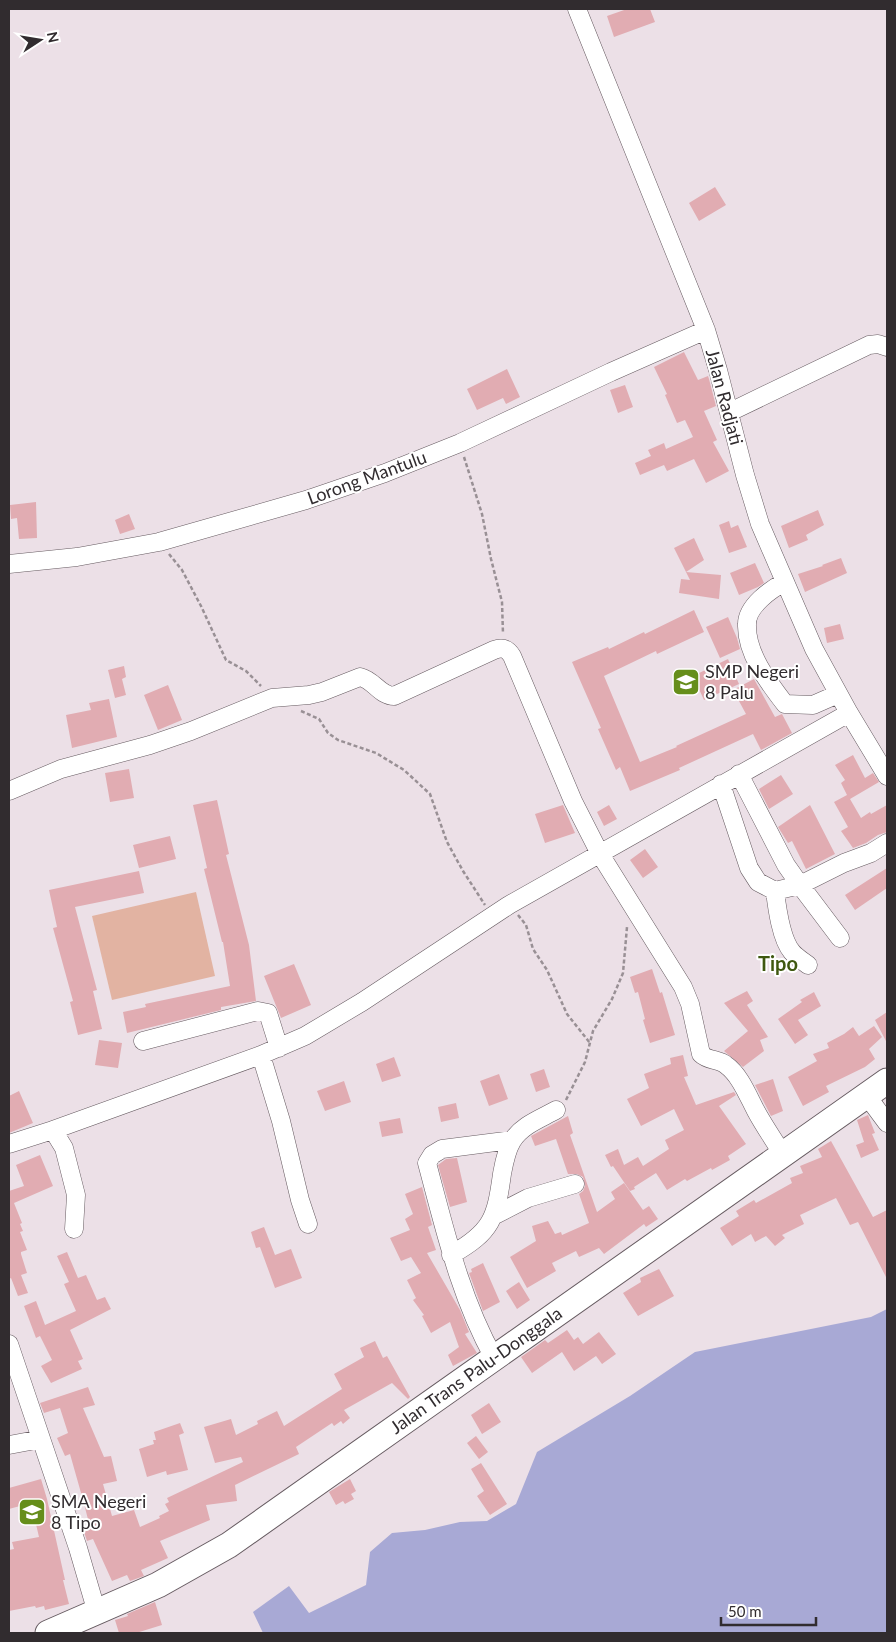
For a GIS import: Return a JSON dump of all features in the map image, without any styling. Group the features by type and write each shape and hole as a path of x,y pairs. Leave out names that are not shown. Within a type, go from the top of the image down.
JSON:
{"highway":[{"name":"Jalan Trans Palu-Donggala","path":"48,1633 158,1585 229,1545 887,1081"}],"street":[{"name":"Jalan Radjati","path":"577,9 706,330 760,524 814,649 838,694 887,776"},
{"name":"Lorong Mantulu","path":"9,564 77,557 159,542 306,500 385,473 460,443 706,330"},
{"path":"730,412 869,345 878,344 887,347"},
{"path":"785,582 769,590 754,606 746,622 750,647 763,675 784,704 813,705 838,694"},
{"path":"9,791 61,769 150,745 191,731 272,698 309,696 360,677 370,681 388,696 394,696 494,650 503,648 510,652 512,656 574,801 600,854 683,987 690,1004 701,1054 724,1063 728,1067 748,1093 757,1112 783,1155"},
{"path":"9,1144 261,1055 305,1036 362,1002 509,904 849,713"},
{"path":"739,774 786,865 840,938"},
{"path":"721,784 749,868 758,882 775,891 800,885 844,863 871,853 887,843"},
{"path":"775,891 778,916 792,952 808,965"},
{"path":"143,1041 258,1010 268,1013 279,1048"},
{"path":"261,1055 282,1121 300,1200 308,1224"},
{"path":"866,1096 887,1123"},
{"path":"451,1254 465,1247 478,1236 495,1215 507,1151 512,1140 528,1124 556,1110"},
{"path":"53,1130 64,1148 76,1196 74,1229"},
{"path":"494,1358 471,1313 451,1254 427,1162 432,1155 442,1149 512,1140"},
{"path":"495,1215 528,1198 575,1184"},
{"path":"9,1344 78,1548 97,1613"},
{"path":"9,1445 41,1439"}],"path":[{"path":"460,443 482,514 502,602 503,648"},
{"path":"159,542 182,570 226,660 246,671 272,698 319,719 328,733 338,740 376,753 404,770 430,794 447,842 463,872 492,915"},
{"path":"509,904 526,925 533,949 547,970 567,1014 590,1043"},
{"path":"556,1110 562,1107 567,1099 585,1062 593,1031 615,994 623,973 627,927"}],"shaded area":[{"path":"196,892 215,976 112,1000 92,916"}],"water":[{"path":"887,1309 887,1633 263,1633 253,1612 289,1586 309,1613 366,1585 370,1552 392,1533 425,1530 460,1522 487,1521 516,1504 537,1452 630,1396 695,1352 871,1317"}],"building":[{"path":"627,9 650,9 655,22 614,37 607,16"},
{"path":"715,187 726,205 699,221 689,203"},
{"path":"684,352 698,380 708,376 716,406 704,411 717,440 713,442 729,471 706,483 694,459 667,471 664,465 640,475 635,463 651,456 648,450 664,443 666,449 693,437 685,420 677,423 665,395 667,394 654,367"},
{"path":"507,369 520,397 506,404 503,398 477,410 467,389"},
{"path":"625,385 633,407 618,413 610,390"},
{"path":"36,502 37,538 19,539 17,518 11,519 10,505"},
{"path":"818,510 824,525 806,535 808,540 789,548 781,526"},
{"path":"129,514 135,529 120,534 115,520"},
{"path":"729,521 731,528 738,525 747,547 729,553 719,525"},
{"path":"694,538 704,560 686,572 674,548"},
{"path":"841,558 847,573 805,592 798,574"},
{"path":"755,563 764,583 739,595 730,573"},
{"path":"686,572 721,575 719,599 679,593 681,579 690,580"},
{"path":"694,610 704,632 657,654 656,651 604,676 640,762 677,747 746,714 733,690 754,679 775,717 782,714 792,733 761,750 753,734 679,768 680,770 630,791 620,767 616,770 598,729 601,728 572,662 608,647 609,649 644,632 645,634"},
{"path":"728,617 740,649 720,658 706,627"},
{"path":"840,624 844,639 827,643 824,628"},
{"path":"728,659 739,684 704,700 693,676"},
{"path":"124,666 126,677 122,679 126,695 115,698 108,670"},
{"path":"168,685 182,720 158,730 144,695"},
{"path":"109,699 117,737 72,748 66,715 91,710 89,703"},
{"path":"853,755 865,778 873,773 879,782 850,799 861,818 887,805 887,832 853,848 841,831 848,827 834,802 847,795 841,783 845,780 835,765"},
{"path":"129,769 134,798 110,802 105,773"},
{"path":"781,775 793,794 769,809 759,789"},
{"path":"217,800 229,854 226,855 249,945 256,1001 221,1007 221,1010 127,1033 123,1012 146,1007 145,1004 230,986 223,942 204,869 207,868 193,805"},
{"path":"563,805 575,833 545,843 535,814"},
{"path":"609,805 617,819 604,826 597,812"},
{"path":"810,805 835,854 806,869 792,841 788,843 778,827"},
{"path":"170,836 176,859 139,868 133,845"},
{"path":"645,849 658,867 643,878 630,860"},
{"path":"887,868 887,888 855,910 845,895"},
{"path":"139,871 144,893 75,907 97,990 93,991 102,1029 78,1035 70,1002 73,1001 53,928 57,927 49,890"},
{"path":"294,964 311,1005 281,1018 264,976"},
{"path":"652,969 660,993 662,992 675,1035 650,1043 643,1020 645,1019 638,992 635,993 630,977"},
{"path":"747,991 753,1001 747,1005 768,1037 760,1040 764,1051 743,1067 724,1051 748,1031 724,1003"},
{"path":"814,992 821,1006 798,1020 808,1035 795,1044 778,1019 802,1002 800,1000"},
{"path":"887,1012 887,1043 875,1020"},
{"path":"874,1026 882,1037 869,1049 875,1059 865,1067 826,1086 829,1092 803,1106 788,1077 817,1061 813,1054 829,1048 827,1043 853,1027 859,1036"},
{"path":"99,1040 122,1043 118,1068 95,1065"},
{"path":"683,1055 688,1076 684,1077 696,1105 734,1092 736,1095 719,1106 746,1144 728,1156 730,1160 687,1181 685,1179 667,1190 656,1173 630,1191 613,1166 611,1167 605,1155 618,1149 624,1165 638,1157 643,1166 669,1149 665,1140 684,1130 674,1109 641,1126 627,1099 649,1088 644,1074 671,1064 670,1058"},
{"path":"394,1057 401,1076 382,1082 376,1064"},
{"path":"544,1069 550,1087 536,1092 530,1074"},
{"path":"499,1074 508,1099 489,1106 480,1081"},
{"path":"773,1079 783,1111 771,1116 755,1085"},
{"path":"344,1081 351,1102 325,1111 317,1091"},
{"path":"19,1091 33,1123 9,1133 9,1096"},
{"path":"456,1103 459,1118 441,1122 438,1107"},
{"path":"868,1115 875,1133 872,1134 879,1150 861,1158 856,1145 864,1142 857,1120"},
{"path":"568,1116 573,1133 570,1135 597,1212 615,1199 611,1192 624,1183 643,1210 649,1206 658,1219 646,1227 644,1224 604,1254 599,1248 579,1257 576,1251 552,1263 556,1271 527,1288 510,1257 536,1241 532,1226 548,1221 555,1234 561,1232 562,1235 589,1223 579,1194 585,1186 583,1177 577,1174 568,1174 556,1139 535,1146 531,1136"},
{"path":"400,1118 403,1133 382,1137 379,1122"},
{"path":"831,1141 873,1217 887,1210 887,1279 858,1222 850,1225 836,1198 800,1215 804,1224 782,1235 785,1238 775,1246 766,1236 755,1242 751,1234 732,1246 720,1228 739,1216 736,1211 754,1200 756,1203 792,1183 790,1178 803,1173 800,1166 822,1157 818,1149"},
{"path":"40,1155 53,1186 14,1203 22,1223 20,1224 23,1231 20,1232 27,1250 21,1252 21,1254 27,1273 21,1275 28,1293 18,1296 11,1278 9,1279 9,1191 24,1186 16,1165"},
{"path":"457,1158 467,1202 450,1207 438,1165 446,1159"},
{"path":"422,1187 432,1225 428,1227 436,1250 427,1253 460,1310 469,1332 465,1334 477,1353 453,1366 448,1355 459,1347 450,1322 431,1333 422,1316 424,1315 413,1300 416,1298 407,1280 421,1273 411,1257 401,1261 390,1238 410,1230 405,1219 413,1214 405,1194"},
{"path":"264,1227 275,1255 291,1249 302,1278 275,1288 260,1247 256,1248 251,1232"},
{"path":"67,1252 78,1278 86,1275 97,1300 105,1297 111,1309 70,1330 83,1359 78,1361 82,1369 51,1383 41,1366 52,1360 40,1336 36,1338 24,1306 36,1301 45,1325 76,1311 64,1284 69,1282 57,1256"},
{"path":"483,1263 500,1302 483,1311 469,1273 472,1272 471,1269"},
{"path":"659,1269 674,1296 638,1316 623,1293 641,1282 640,1278"},
{"path":"519,1282 530,1300 517,1309 506,1291"},
{"path":"567,1330 574,1340 578,1337 583,1344 599,1332 616,1354 602,1364 596,1356 574,1371 562,1352 532,1373 521,1357 545,1340 548,1343"},
{"path":"375,1341 383,1358 387,1356 410,1397 408,1399 392,1383 344,1410 350,1418 343,1424 341,1421 334,1426 332,1423 296,1447 299,1454 235,1485 237,1501 206,1505 210,1520 160,1541 168,1558 141,1570 144,1576 130,1581 127,1575 112,1581 93,1539 87,1541 83,1529 90,1527 70,1454 65,1456 57,1438 68,1433 60,1408 44,1413 40,1403 88,1387 95,1405 83,1408 104,1457 111,1456 117,1481 103,1484 112,1516 134,1510 140,1527 160,1518 159,1516 169,1511 165,1504 169,1502 167,1498 243,1462 241,1457 215,1463 204,1427 231,1419 236,1435 258,1424 257,1421 277,1411 284,1426 342,1389 334,1374 364,1357 360,1348"},
{"path":"489,1403 501,1422 482,1434 471,1415"},
{"path":"180,1423 184,1433 179,1435 188,1470 167,1475 166,1471 147,1477 139,1449 154,1444 153,1440 156,1440 154,1432"},
{"path":"476,1436 488,1452 479,1459 467,1443"},
{"path":"481,1463 507,1504 490,1515 477,1496 484,1491 471,1469"},
{"path":"41,1479 69,1604 45,1610 44,1606 36,1608 35,1606 9,1611 9,1550 14,1549 12,1542 39,1537 31,1503 9,1509 9,1488"},
{"path":"350,1479 356,1491 351,1494 354,1499 345,1504 343,1501 336,1505 329,1492"},
{"path":"155,1602 162,1625 136,1633 119,1633 115,1620 128,1616 127,1614"}],"place":[{"name":"SMP Negeri 8 Palu","path":"686,682"},
{"name":"SMA Negeri 8 Tipo","path":"32,1512"}],"district":[{"name":"Tipo","path":"778,964"}]}
